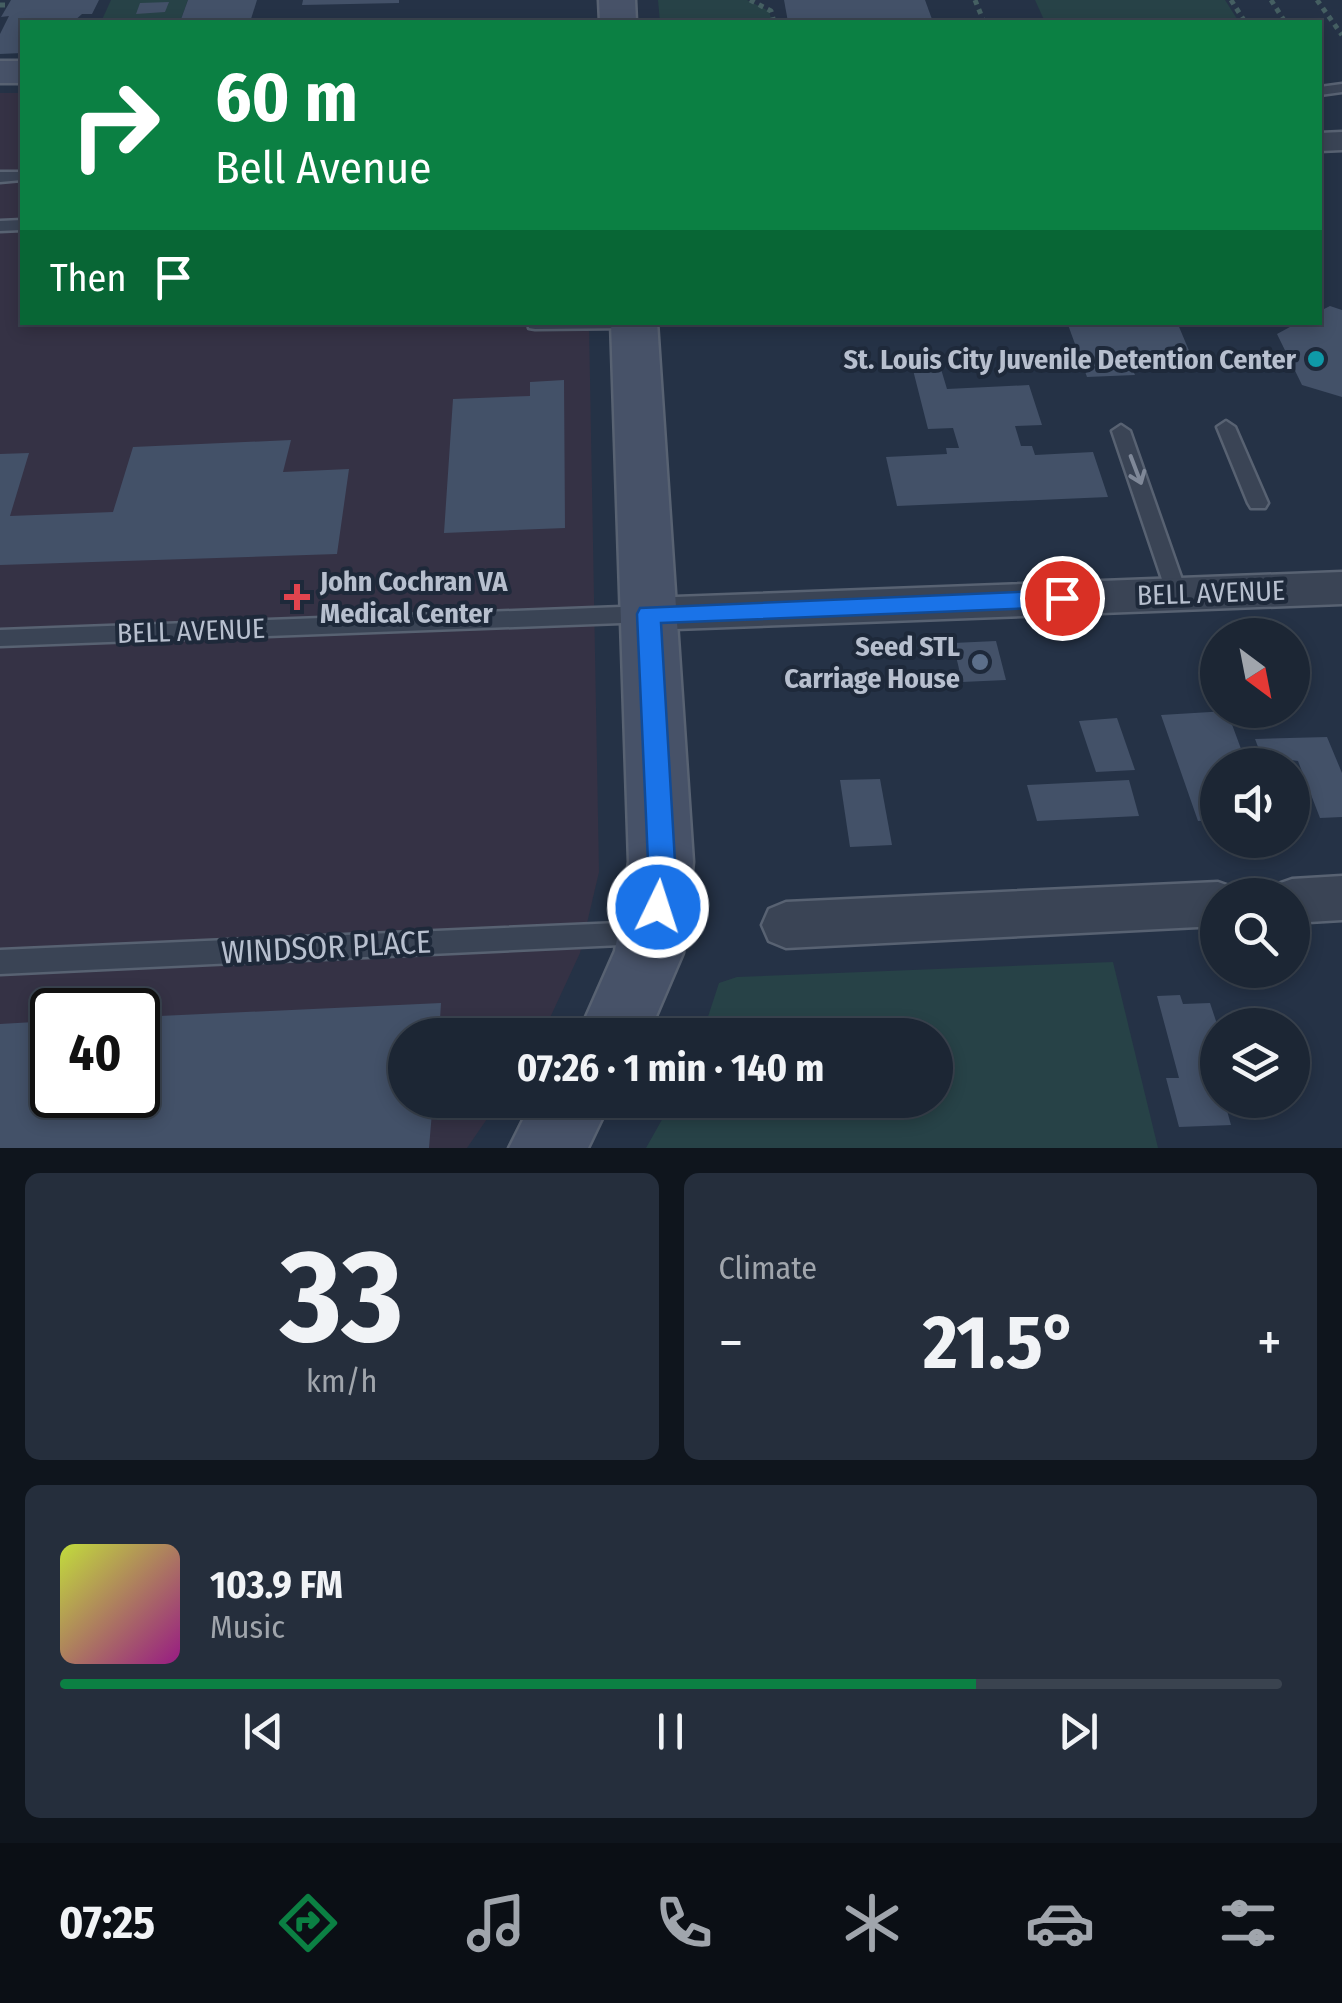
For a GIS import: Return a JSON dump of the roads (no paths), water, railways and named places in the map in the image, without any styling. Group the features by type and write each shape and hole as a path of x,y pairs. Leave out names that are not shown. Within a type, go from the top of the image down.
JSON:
{"street":[{"path":"622,1018 633,997 652,933 661,862 634,325"},
{"name":"BELL AVENUE","path":"648,614 1342,588"},
{"path":"1310,900 1342,898"},
{"path":"786,925 1200,905"},
{"path":"546,1148 564,1118"}],"lane":[{"path":"1226,427 1258,503"},
{"path":"1121,431 1151,508 1176,594"},
{"name":"BELL AVENUE","path":"0,638 648,614"},
{"name":"WINDSOR PLACE","path":"0,962 652,933"}],"place":[{"name":"St. Louis City Juvenile Detention Center","path":"1316,359"},
{"name":"John Cochran VA Medical Center","path":"297,597"},
{"name":"Seed STL Carriage House","path":"980,662"}]}
